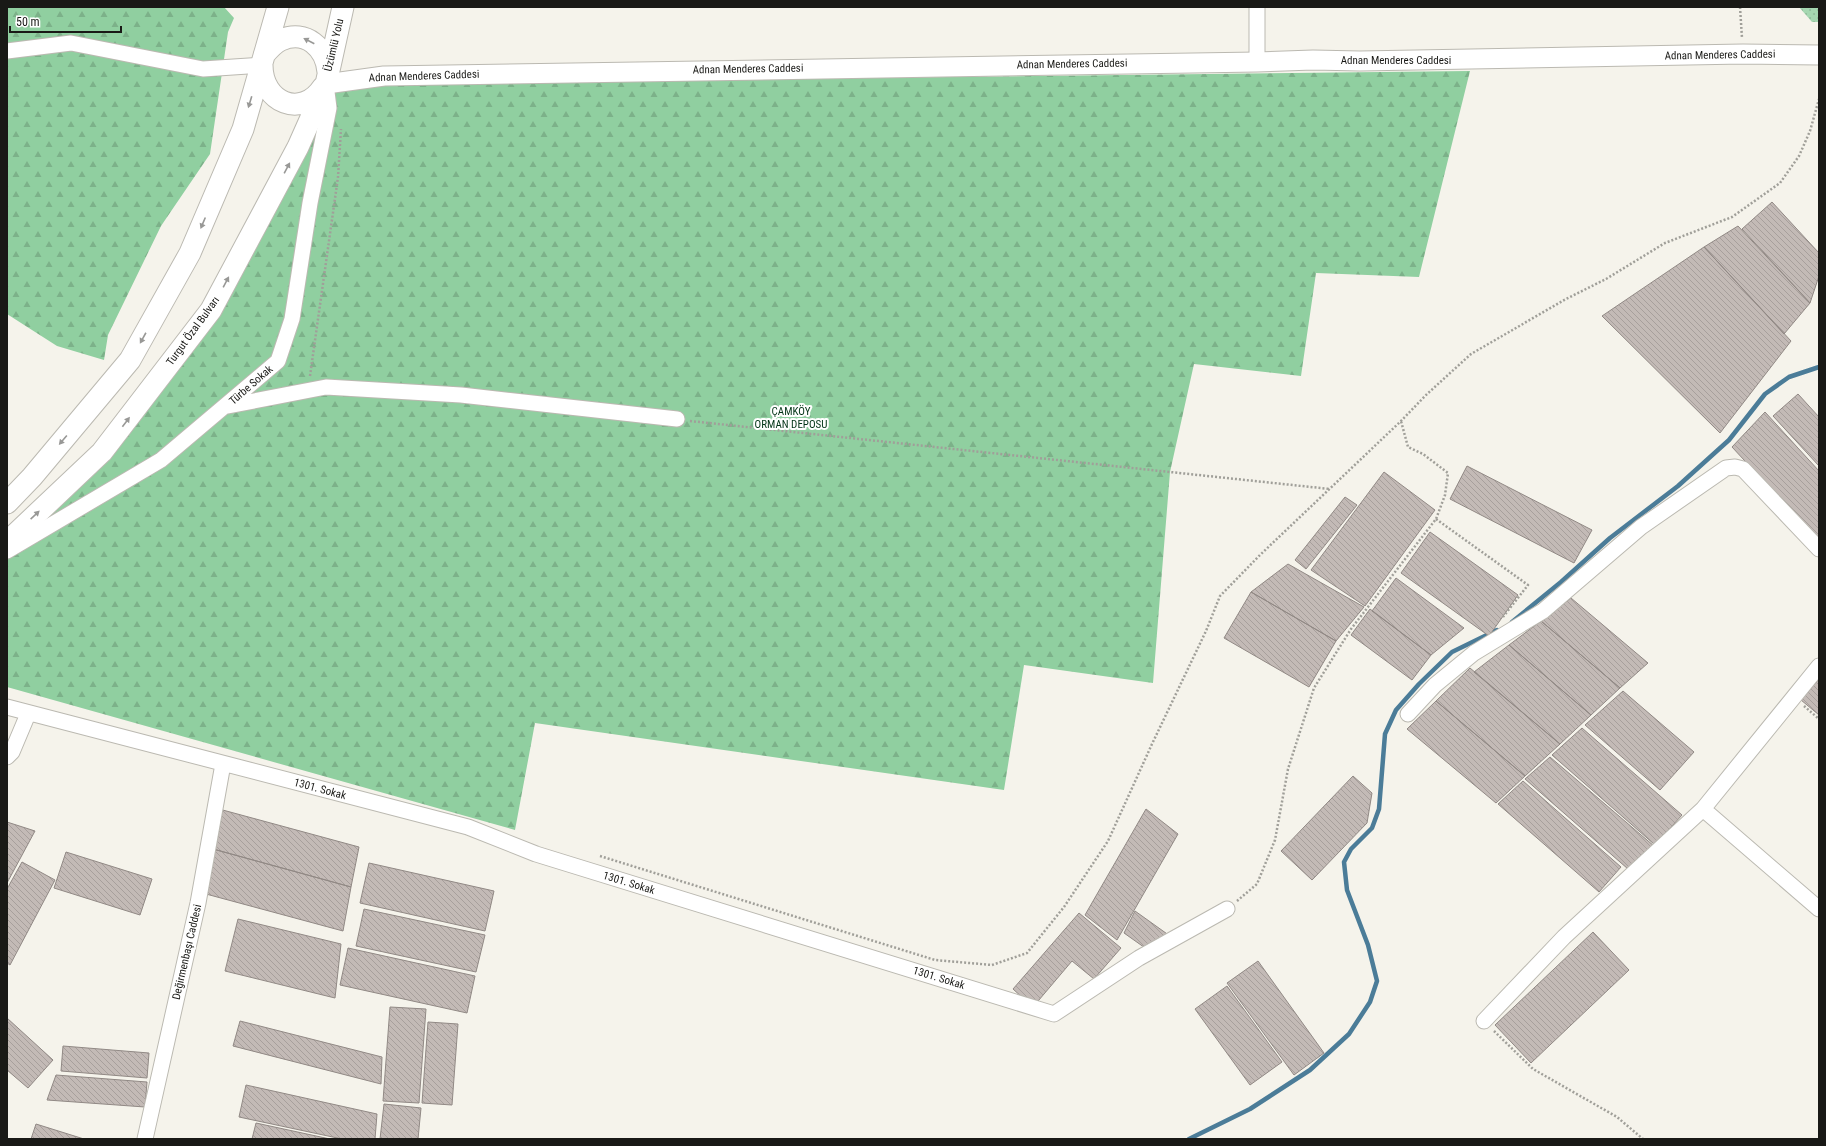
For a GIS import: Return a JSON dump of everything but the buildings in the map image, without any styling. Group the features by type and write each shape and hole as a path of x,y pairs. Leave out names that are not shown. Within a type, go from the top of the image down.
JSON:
{"main road":[{"path":"7,503 32,477 130,360 190,253 242,129 278,7"},
{"name":"Üzümlü Yolu","path":"327,78 343,7"},
{"path":"292,37 303,38 314,43 322,51 327,61 327,78 319,93 310,100 300,103 289,103 279,100 268,90 262,75 263,60 272,46 281,40 292,37"},
{"name":"Turgut Özal Bulvarı","path":"7,542 102,452 211,310 298,148 327,78"}],"street":[{"path":"1257,7 1257,62"},
{"path":"7,51 71,43 203,70 263,60"},
{"name":"Adnan Menderes Caddesi","path":"327,78 1313,60 1360,61 1743,54 1819,55"},
{"name":"Türbe Sokak","path":"7,551 161,460 227,406 278,361 292,319 310,203 329,108 327,78"},
{"path":"227,406 326,387 462,395 677,419"},
{"path":"1408,714 1435,685 1474,653 1543,611 1641,527 1726,468 1743,468 1819,549"},
{"path":"1484,1021 1564,937 1703,809 1819,666"},
{"name":"1301. Sokak","path":"7,708 468,827 536,854 1054,1014 1139,958 1227,909"},
{"path":"7,757 12,752 28,714"},
{"name":"Değirmenbaşı Caddesi","path":"145,1139 198,902 223,764"},
{"path":"1703,809 1819,909"}],"path":[{"path":"1740,7 1743,54"},
{"path":"596,855 935,960 992,965 1027,953 1064,907 1108,841 1206,631 1220,596 1260,555 1401,421 1426,395 1471,354 1566,299 1606,279 1664,243 1732,217 1780,183 1799,156 1810,131 1819,99"},
{"path":"308,391 338,176 342,124"},
{"path":"677,419 1330,489"},
{"path":"1227,909 1256,884 1275,840 1288,769 1314,688 1350,629 1436,519 1445,495 1448,473 1423,454 1408,447 1401,421"},
{"path":"1436,519 1528,585 1500,622 1509,632"},
{"path":"1484,1021 1533,1069 1617,1117 1643,1139"}],"green space":[{"path":"7,7 224,7 234,18 228,32 210,154 161,226 108,335 104,360 57,346 7,314"},
{"path":"1799,7 1819,7 1819,22 1812,22"},
{"name":"ÇAMKÖY ORMAN DEPOSU","path":"1470,71 1419,277 1316,273 1301,376 1194,364 1170,472 1153,683 1024,665 1004,790 535,723 515,830 7,687 7,538 184,362 326,84"}],"waterway":[{"path":"1512,622 1561,582 1610,538 1678,486 1729,440 1765,394 1789,377 1819,367"},
{"path":"1189,1139 1250,1109 1310,1070 1349,1034 1370,1002 1377,981 1368,945 1347,890 1344,862 1351,849 1372,828 1379,809 1385,734 1396,710 1419,684 1452,652 1497,630"}]}
